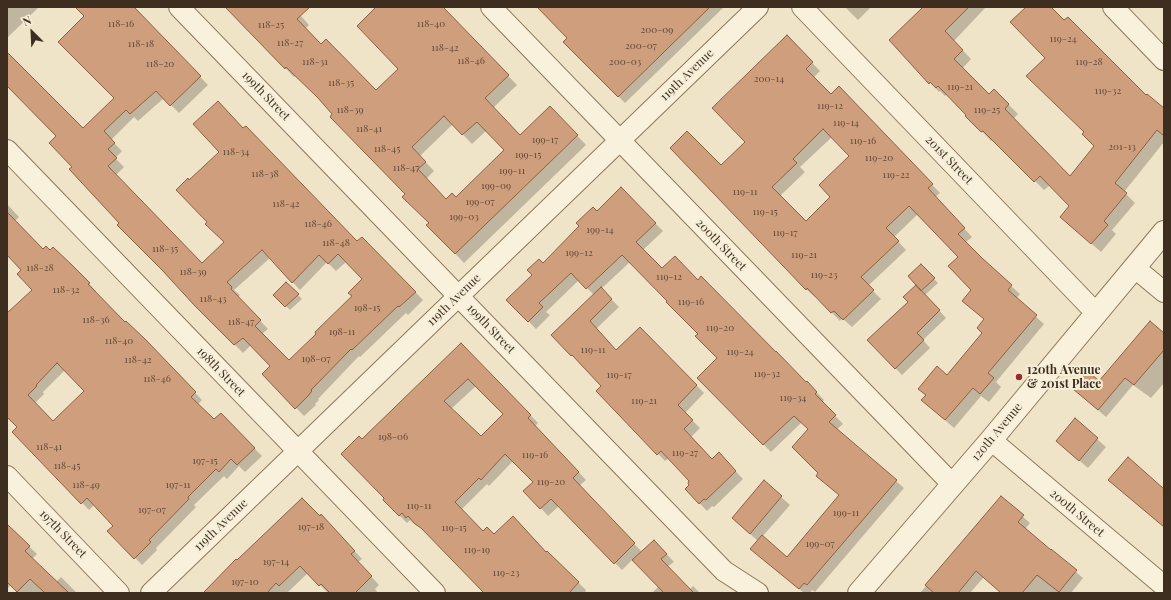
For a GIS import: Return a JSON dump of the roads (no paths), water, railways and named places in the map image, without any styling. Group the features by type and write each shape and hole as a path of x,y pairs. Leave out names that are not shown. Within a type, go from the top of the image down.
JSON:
{"street":[{"name":"199th Street","path":"180,7 724,571 758,593"},
{"name":"200th Street","path":"491,7 952,484"},
{"name":"119th Avenue","path":"151,593 758,7"},
{"name":"201st Street","path":"802,7 1096,313"},
{"path":"1113,7 1164,60"},
{"name":"198th Street","path":"7,150 435,593"},
{"name":"120th Avenue","path":"859,593 991,440 1164,232"},
{"path":"1135,268 1164,292"},
{"name":"200th Street","path":"991,440 1164,586"},
{"name":"197th Street","path":"7,476 119,593"}],"place":[{"name":"120th Avenue & 201st Place","path":"1019,377"}]}
